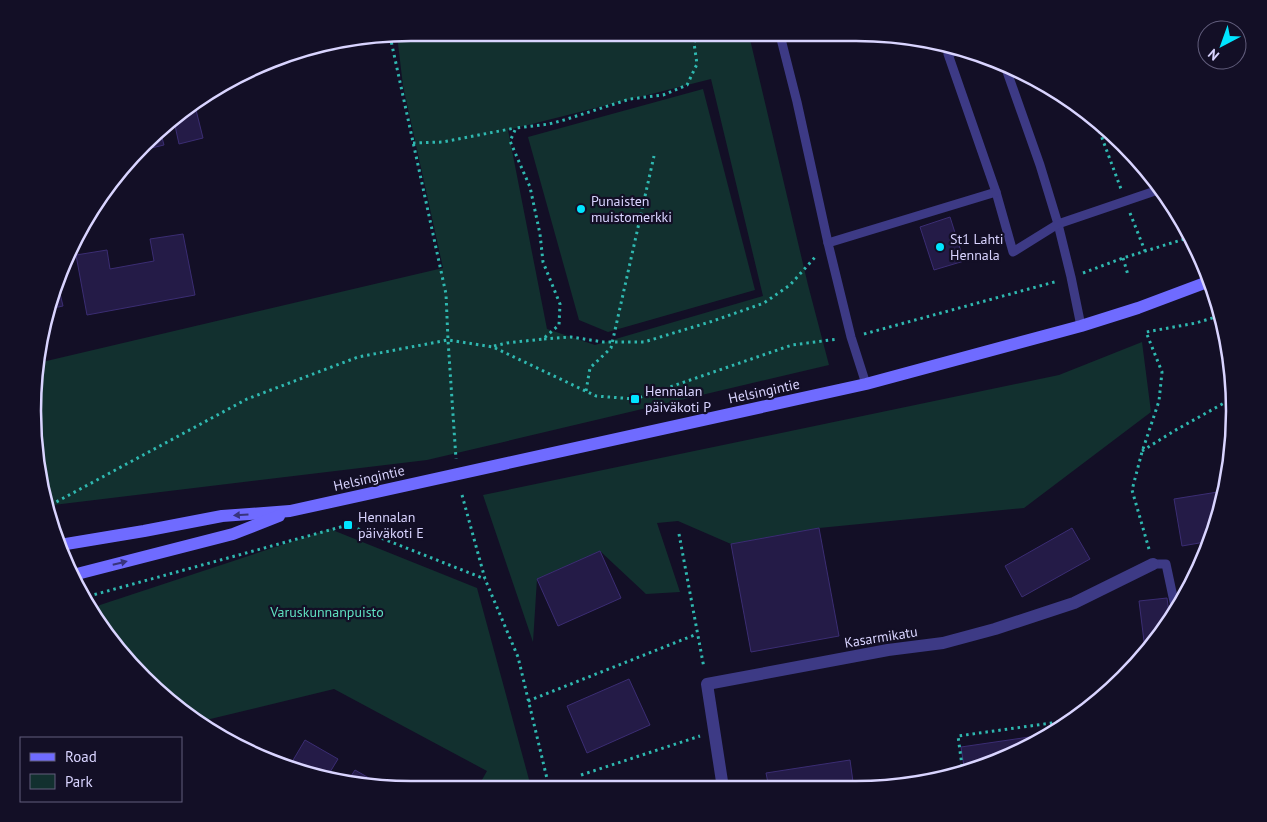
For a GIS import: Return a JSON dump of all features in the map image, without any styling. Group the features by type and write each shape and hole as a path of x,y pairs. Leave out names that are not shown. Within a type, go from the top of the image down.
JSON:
{"main road":[{"name":"Helsingintie","path":"66,544 222,516 290,511 866,384 1081,326 1138,308 1203,284"},
{"name":"Helsingintie","path":"78,574 233,534 290,511"}],"street":[{"name":"Kasarmikatu","path":"707,684 888,650 943,643 995,629 1074,603 1153,564"},
{"path":"707,684 722,781"}],"lane":[{"path":"782,41 851,337 866,384"},
{"path":"950,53 948,54 996,192 1013,252 1058,224 1153,192"},
{"path":"1008,74 1040,165 1058,224 1081,326"},
{"path":"828,243 996,192"},
{"path":"1153,564 1166,564 1174,600"}],"path":[{"path":"413,143 443,142 516,128 549,124 630,99 663,95 687,85 697,64 695,41"},
{"path":"391,42 446,294 456,460"},
{"path":"516,128 510,141 530,187 540,234 543,262 560,304 559,325 543,339"},
{"path":"1101,134 1145,251"},
{"path":"586,391 590,368 611,348 654,156"},
{"path":"53,504 247,399 358,357 448,340 493,346 596,396 635,399 792,345 851,337 1071,278 1123,258 1184,239"},
{"path":"493,346 571,337 603,342 644,342 714,321 764,303 790,285 828,243"},
{"path":"1123,258 1128,275"},
{"path":"1153,564 1132,490 1159,401 1162,372 1146,332 1196,323 1213,317"},
{"path":"1142,452 1174,431 1226,402"},
{"path":"462,495 485,579 518,657 548,781"},
{"path":"91,596 348,525 485,579"},
{"path":"679,534 707,684"},
{"path":"528,701 697,634"},
{"path":"962,765 958,736 1054,723"},
{"path":"580,775 715,731"}],"green space":[{"path":"750,41 808,285 829,365 427,460 53,505 44,459 42,435 41,411 44,362 443,268 403,86 398,42","holes":["711,79 763,296 595,345 547,329 508,130"]},
{"path":"703,89 755,290 608,332 579,320 528,137"},
{"path":"1142,342 1151,412 1024,508 819,528 731,544 678,521 657,523 680,592 646,594 600,551 537,579 533,642 483,495 1059,375"},
{"name":"Varuskunnanpuisto","path":"330,529 477,588 529,781 481,781 487,771 334,689 208,719 167,689 133,655 104,616 98,607"}],"building":[{"path":"196,111 203,138 179,144 175,127"},
{"path":"162,138 164,145 152,148"},
{"path":"950,217 964,261 934,270 920,227"},
{"path":"183,234 195,295 87,315 76,255 107,250 110,269 154,261 150,239"},
{"path":"60,294 63,306 56,307"},
{"path":"1217,492 1201,543 1182,546 1174,499"},
{"path":"819,528 839,636 751,652 731,544"},
{"path":"1072,528 1090,559 1022,597 1005,566"},
{"path":"600,551 621,598 558,626 537,579"},
{"path":"1167,598 1168,608 1144,642 1139,601"},
{"path":"629,679 650,725 587,753 567,706"},
{"path":"1031,737 997,753 964,764 961,747"},
{"path":"305,740 338,759 330,772 292,761"},
{"path":"850,760 853,781 768,781 766,773"},
{"path":"355,770 370,779 363,778 351,776"}],"place":[{"name":"Punaisten muistomerkki","path":"581,209"},
{"name":"St1 Lahti Hennala","path":"940,247"},
{"name":"Hennalan päiväkoti P","path":"635,399"},
{"name":"Hennalan päiväkoti E","path":"348,525"}]}
